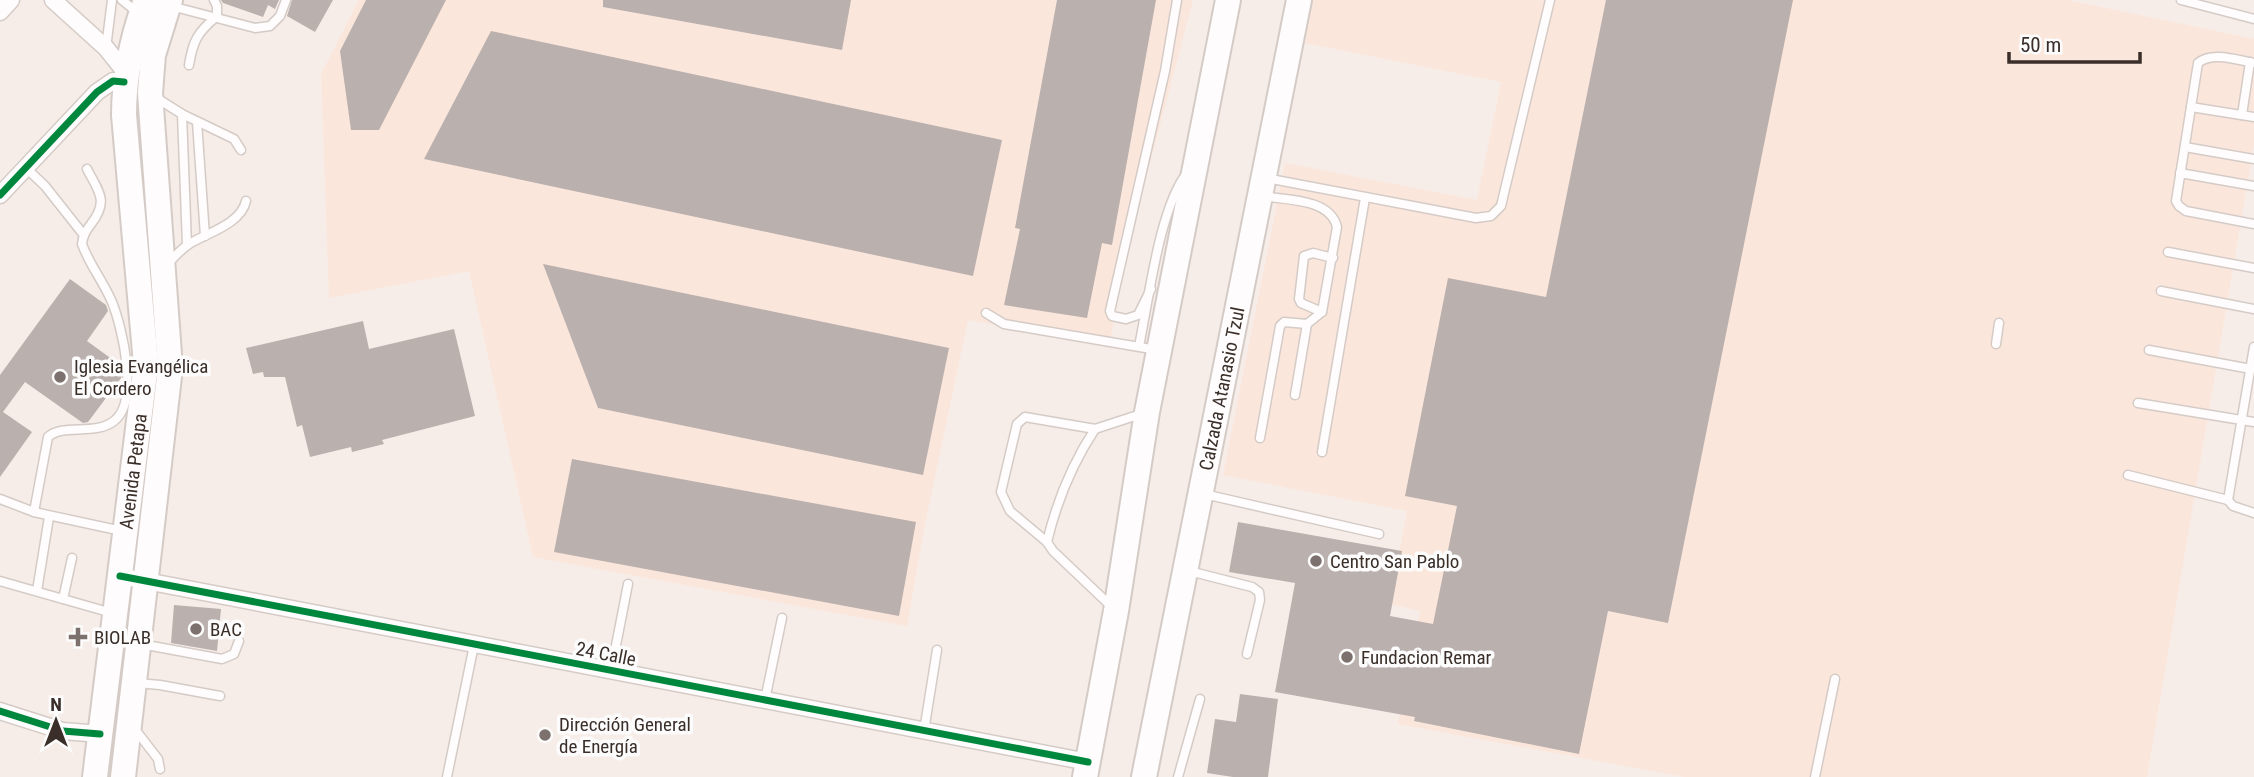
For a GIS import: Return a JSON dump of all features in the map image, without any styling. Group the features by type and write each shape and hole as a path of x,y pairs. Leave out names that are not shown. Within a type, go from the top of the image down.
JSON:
{"main road":[{"path":"1086,769 1116,611 1147,412 1149,348 1195,162 1228,0"},
{"name":"Calzada Atanasio Tzul","path":"1144,777 1299,0"},
{"name":"Avenida Petapa","path":"95,777 146,364 124,115 125,77 150,4"},
{"name":"Avenida Petapa","path":"123,777 170,368 150,93 153,55 150,4"}],"street":[{"path":"0,12 11,0"},
{"path":"0,195 97,92 113,81 125,77 106,48 53,0"},
{"name":"24 Calle","path":"120,576 923,731 1086,769"},
{"path":"0,711 63,731 100,734"}],"lane":[{"path":"106,48 113,0"},
{"path":"189,65 192,44 217,16 214,0"},
{"path":"150,4 217,16 255,28 270,26 280,16 286,0"},
{"path":"1151,289 1138,315 1126,319 1112,316 1110,312 1165,71 1177,0"},
{"path":"1261,187 1365,198 1476,218 1491,216 1502,206 1550,0"},
{"path":"2180,0 2254,19"},
{"path":"2242,115 2252,63 2204,57 2198,63 2176,201 2186,211 2254,224"},
{"path":"150,93 182,114 234,139 241,150"},
{"path":"2191,107 2254,117"},
{"path":"182,114 187,245"},
{"path":"197,122 205,236"},
{"path":"2185,147 2254,159"},
{"path":"986,313 1004,324 1149,348 1151,289 1165,219 1177,185 1195,162"},
{"path":"26,168 45,186 83,234"},
{"path":"34,512 48,437 54,431 102,428 116,420 123,411 125,401 129,373 117,315 86,257 82,244 83,234 99,213 102,203 87,169"},
{"path":"2180,173 2254,186"},
{"path":"1261,187 1318,205 1331,215 1337,227 1322,312 1307,324 1295,395"},
{"path":"1322,452 1365,198"},
{"path":"163,267 187,245 237,217 244,211 246,201"},
{"path":"2168,252 2254,268"},
{"path":"1322,312 1301,303 1299,299 1304,256 1312,253 1333,258"},
{"path":"2161,291 2254,309"},
{"path":"1260,438 1280,326 1284,322 1307,324"},
{"path":"1996,344 1998,323"},
{"path":"2228,500 2254,347"},
{"path":"2150,351 2251,369"},
{"path":"2138,403 2254,422"},
{"path":"1116,611 1053,551 1047,542 1010,511 1001,492 1017,424 1025,417 1095,429 1147,412"},
{"path":"1047,542 1055,507 1075,459 1095,429"},
{"path":"2129,475 2228,500 2233,506 2254,513"},
{"path":"1202,494 1380,534"},
{"path":"0,499 48,517 125,532"},
{"path":"37,591 48,517"},
{"path":"63,599 72,558"},
{"path":"1186,570 1252,587 1259,592 1260,600 1247,654"},
{"path":"0,581 115,614"},
{"path":"611,671 628,584"},
{"path":"765,700 782,618"},
{"path":"138,643 222,659 234,654 239,641"},
{"path":"447,777 474,645"},
{"path":"923,731 937,650"},
{"path":"1815,777 1835,679"},
{"path":"134,683 220,696"},
{"path":"1178,777 1200,699"},
{"path":"129,723 158,759 160,769"}],"shaded area":[{"path":"359,0 1193,0 1126,255 1109,346 968,320 925,524 907,626 533,557 469,271 329,298 321,74"},
{"path":"1313,0 2068,0 2254,39 2254,144 2147,777 1684,777 1398,724 1420,611 1389,604 1407,511 1223,475 1285,163 1477,200 1501,82 1305,43"}],"building":[{"path":"221,0 279,0 275,9 268,5 263,17"},
{"path":"292,0 333,0 315,32 287,16"},
{"path":"366,0 446,0 379,130 351,130 340,51"},
{"path":"603,0 851,0 842,50 603,7"},
{"path":"1057,0 1156,0 1112,245 1102,243 1087,318 1004,305 1020,229 1015,228"},
{"path":"1606,0 1793,0 1668,623 1608,611 1579,754 1414,721 1415,717 1275,692 1295,583 1229,572 1238,522 1402,551 1390,616 1433,624 1457,506 1405,496 1448,278 1546,297"},
{"path":"491,31 1002,140 973,276 424,159"},
{"path":"543,264 949,348 923,475 598,408"},
{"name":"Iglesia Evangélica El Cordero","path":"70,279 106,305 108,311 87,341 120,365 121,378 88,422 83,423 25,382 3,412 32,432 0,477 0,375"},
{"path":"363,321 369,349 454,329 475,416 382,440 384,444 352,452 351,447 310,457 302,425 297,427 285,377 264,377 263,372 253,374 246,348"},
{"path":"572,459 916,522 899,616 554,552"},
{"name":"BAC","path":"174,605 221,609 217,651 171,643"},
{"path":"1240,694 1278,699 1268,777 1233,777 1207,773 1215,719 1236,722"}],"cycle path":[{"path":"0,195 97,92 113,81 124,82"},
{"path":"120,576 1088,762"},
{"path":"0,711 63,731 100,734"}],"place":[{"name":"Iglesia Evangélica El Cordero","path":"60,377"},
{"name":"Centro San Pablo","path":"1316,561"},
{"name":"BAC","path":"196,629"},
{"name":"BIOLAB","path":"78,637"},
{"name":"Fundacion Remar","path":"1347,657"},
{"name":"Dirección General de Energía","path":"545,735"}]}
